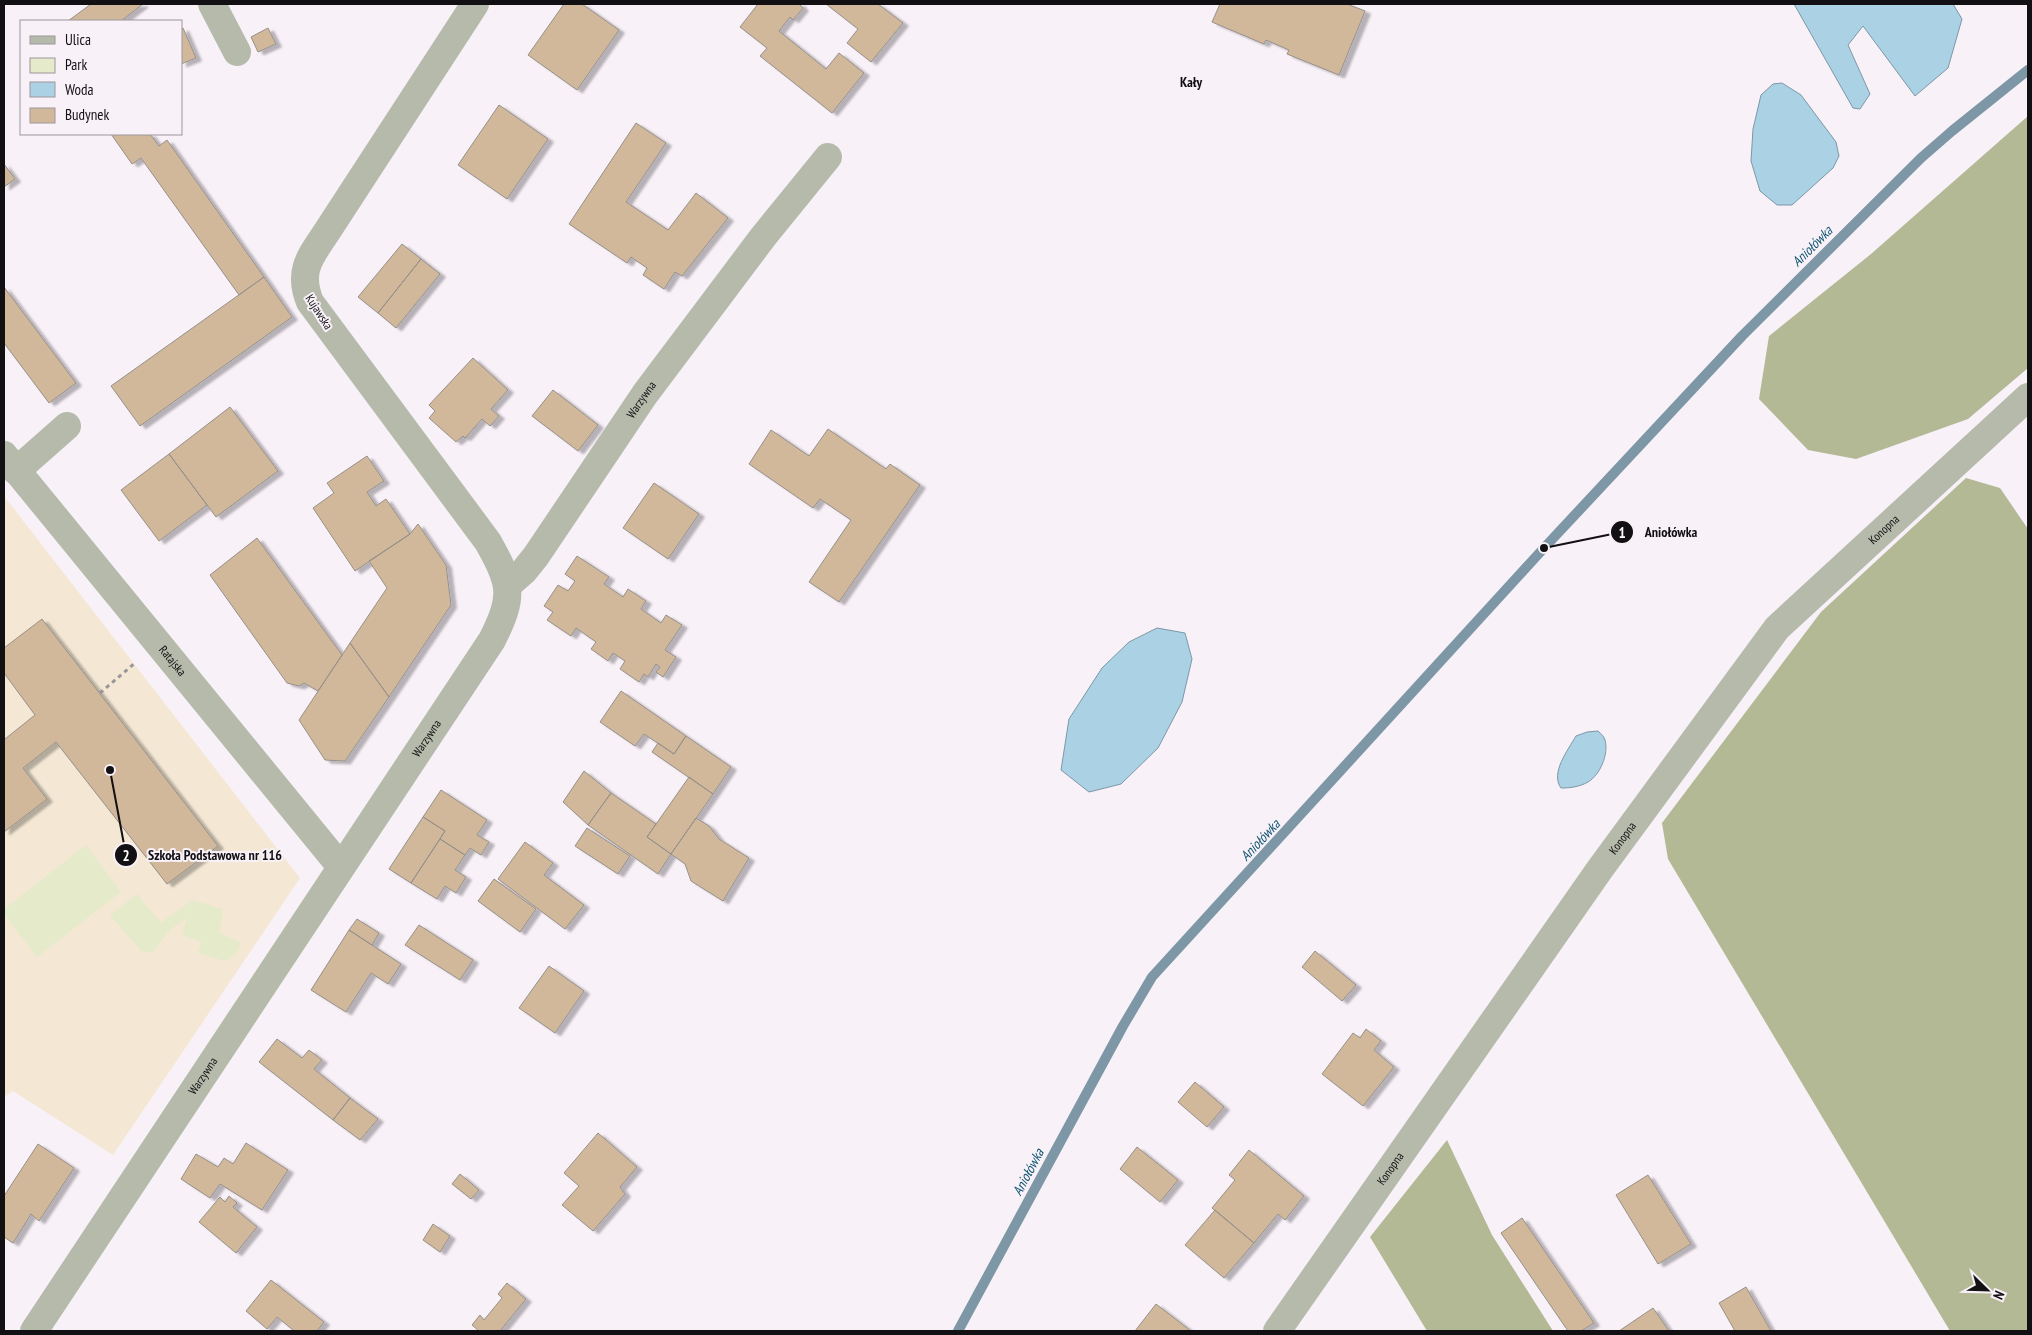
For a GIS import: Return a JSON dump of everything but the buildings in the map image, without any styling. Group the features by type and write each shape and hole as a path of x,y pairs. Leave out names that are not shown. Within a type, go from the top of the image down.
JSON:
{"street":[{"path":"212,4 237,52"},
{"name":"Kujawska","path":"475,4 328,230 304,274 305,289 310,302 488,542 500,563 508,585"},
{"name":"Warzywna","path":"34,1331 492,640 507,604 508,585 524,571 536,556 645,394 763,237 828,157"},
{"name":"Konopna","path":"1277,1331 1600,869 1777,628 2028,396"},
{"path":"10,463 67,426"},
{"name":"Ratajska","path":"10,463 341,868"}],"path":[{"path":"100,693 140,659"}],"shaded area":[{"path":"4,496 300,878 113,1155 13,1091 4,1097"}],"green space":[{"path":"2028,116 2028,368 1968,419 1856,459 1808,450 1759,399 1769,336 1871,254"},
{"path":"1966,478 2000,488 2028,529 2028,1331 1950,1331 1668,859 1662,823 1821,612"},
{"path":"86,845 121,892 37,957 4,914 4,909"},
{"path":"137,894 161,923 192,900 223,909 220,933 240,942 237,951 224,961 198,953 201,942 182,935 187,918 170,930 152,953 141,951 110,915"},
{"path":"1447,1140 1492,1235 1553,1331 1427,1331 1370,1237"}],"water":[{"path":"1794,4 1953,4 1962,19 1948,68 1915,96 1863,26 1848,45 1870,94 1860,109 1853,108"},
{"path":"1782,83 1801,95 1836,142 1839,156 1833,168 1792,205 1777,205 1760,191 1751,161 1753,129 1761,95 1773,84"},
{"path":"1157,628 1185,633 1192,659 1182,702 1158,748 1121,784 1089,792 1061,770 1069,719 1102,668 1129,642"},
{"path":"1598,731 1604,737 1606,746 1605,758 1600,769 1585,784 1561,788 1558,776 1561,762 1576,736"}],"waterway":[{"name":"Aniołówka","path":"958,1331 1123,1026 1152,977 1544,548 1742,336 1921,158 2028,70"}],"place":[{"name":"Aniołówka","path":"1544,548"},
{"name":"Szkoła Podstawowa nr 116","path":"110,770"}],"district":[{"name":"Kały","path":"1191,82"}]}
